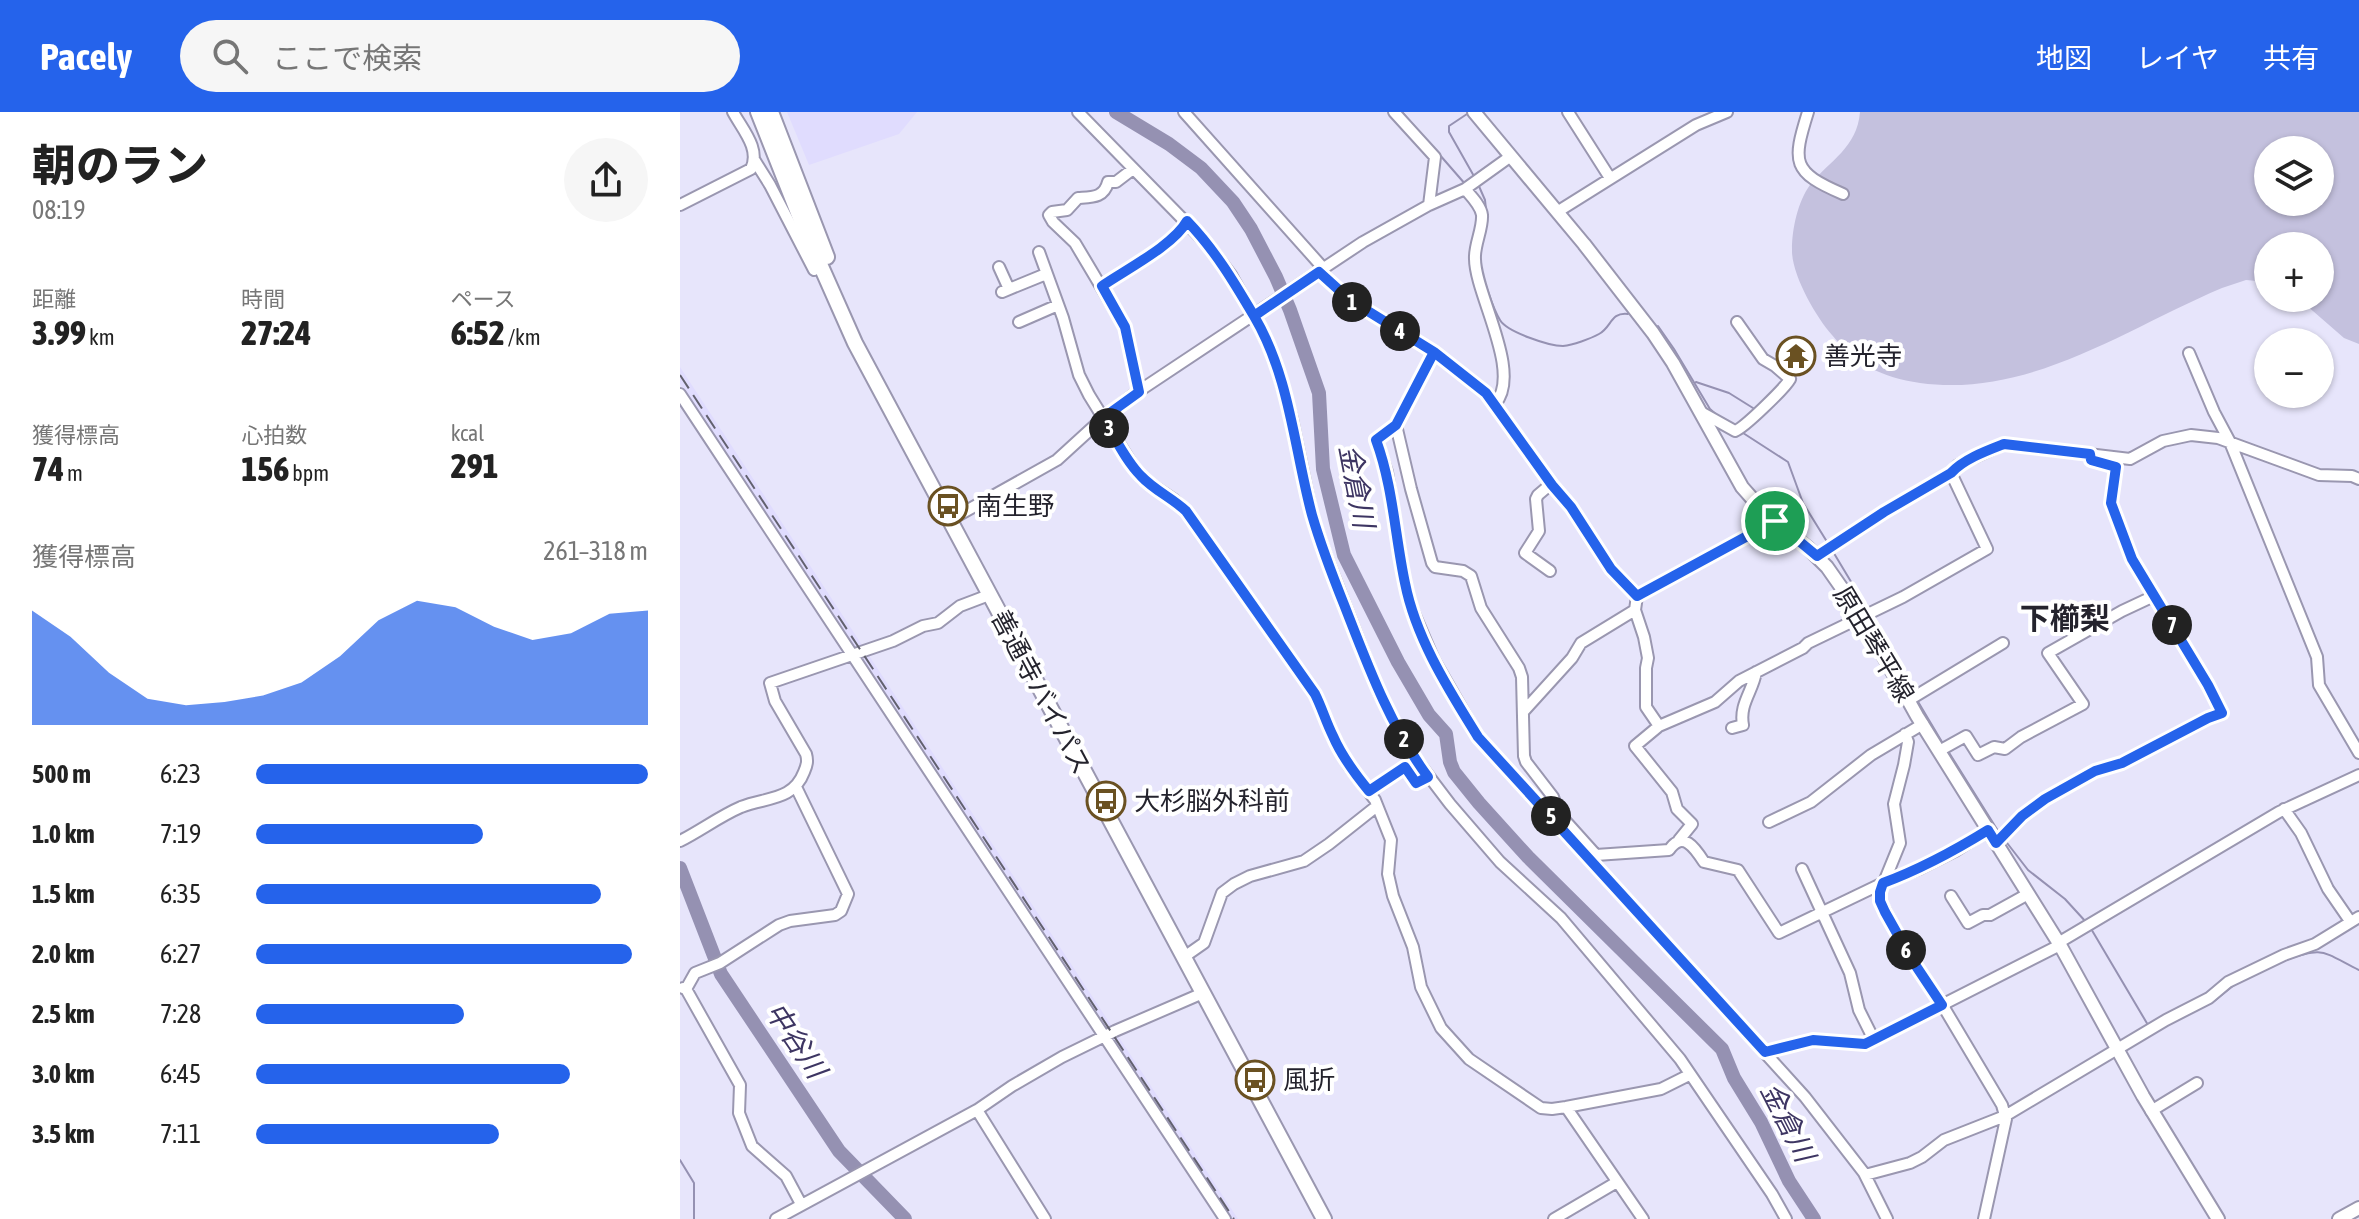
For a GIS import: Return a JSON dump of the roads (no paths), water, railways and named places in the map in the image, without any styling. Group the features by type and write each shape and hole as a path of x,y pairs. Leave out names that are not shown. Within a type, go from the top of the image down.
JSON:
{"highway":[{"name":"善通寺バイパス","path":"758,112 804,228 872,377 1324,1219"},
{"name":"善通寺バイパス","path":"771,112 872,377"}],"main road":[{"name":"原田琴平線","path":"1474,112 1653,333 1742,487 1775,521 1826,551 1827,567 1867,615 1913,698 1923,724 1943,748 1988,830 2000,839 2151,1111 2218,1219"},
{"path":"2339,1219 2359,1208"}],"street":[{"path":"733,112 753,148 755,161 814,270"},
{"path":"1078,112 1187,221 1226,268 1254,316 1275,361 1292,419 1312,515 1337,587 1380,695 1412,754 1500,862 1561,918 1680,1059 1786,1219"},
{"path":"1184,112 1350,300 1434,352 1486,393 1571,507 1611,569 1637,596"},
{"path":"1394,112 1435,157 1429,205"},
{"path":"1568,112 1610,178"},
{"path":"1557,212 1696,125 1727,112"},
{"path":"1808,112 1797,146 1800,163 1805,174 1817,183 1843,194"},
{"path":"950,520 1057,460 1103,418 1139,392 1363,242 1471,185 1511,156"},
{"path":"680,205 748,171 755,161"},
{"path":"1133,169 1116,182 1108,182 1097,197 1078,198 1067,210 1049,215 1075,243 1125,327 1139,392"},
{"path":"1471,185 1482,216 1474,261 1495,326 1504,380 1503,392 1495,404"},
{"path":"1102,286 1171,240 1187,221"},
{"path":"1039,252 1079,375 1103,418 1143,479 1186,511 1254,606 1315,694 1349,766 1377,806 1391,840 1388,874 1393,896 1413,947 1421,987 1441,1028 1469,1059 1541,1108 1566,1107 1661,1089 1689,1075"},
{"path":"999,267 1005,290 1046,274"},
{"path":"1019,322 1058,305"},
{"path":"1701,412 1740,429 1785,388 1790,379 1763,359 1737,322"},
{"path":"1434,352 1396,425 1376,440 1387,472 1405,584 1425,641 1478,737 1596,855 1669,850 1692,824 1677,809 1672,792 1635,746 1659,726 1715,702 1739,681 1987,549 1951,473"},
{"path":"2189,353 2230,442 2317,657 2319,685 2359,753"},
{"path":"680,394 1225,1219"},
{"path":"1396,425 1432,563 1435,567 1463,571 1471,576 1481,608 1519,668 1522,677 1524,756 1553,797 1557,818 1805,1097 1865,1175 1887,1219"},
{"path":"1826,551 1951,473 1958,465 2004,444 2130,459 2163,441 2191,435 2230,442 2319,475 2359,479"},
{"path":"2000,839 2022,816 2045,799 2095,771 2122,763 2222,713 2132,559 2111,503 2116,467 2095,463 2090,454"},
{"path":"1550,571 1525,553 1539,531 1536,499 1551,484"},
{"path":"1637,596 1775,521"},
{"path":"680,841 739,808 779,798 796,787 808,762 806,754 775,701 770,683 938,623 960,606 989,595"},
{"path":"1637,596 1635,610 1648,658 1646,707 1659,726"},
{"path":"1943,748 1966,736 1978,755 1994,747 2005,749 2083,704 2048,653 2154,596"},
{"path":"1523,712 1572,658 1581,643 1635,610"},
{"path":"1913,698 1948,682 1979,653 2003,643"},
{"path":"1732,728 1743,725 1744,702 1755,681 1756,672"},
{"path":"1769,822 1811,802 1871,755 1923,724"},
{"path":"1905,734 1908,742 1894,804 1900,843 1883,883 1880,901 1912,960 2002,1105 2005,1116 1995,1178 1984,1219"},
{"path":"1369,791 1405,767 1416,783 1428,777"},
{"path":"1765,1052 1813,1040 1859,1045 1874,1040 2059,944 2087,924 2284,809 2359,775"},
{"path":"796,787 848,894 841,911 835,915 779,925 720,963 695,973 683,988 740,1085 739,1113 752,1146 786,1176 801,1204"},
{"path":"1184,957 1204,943 1222,893 1250,876 1304,861 1377,806"},
{"path":"1865,1175 1910,1163 1953,1136 2005,1116 2166,1020 2209,998 2228,982 2315,944 2354,919 2328,889 2301,833 2284,809"},
{"path":"1679,840 1696,849 1704,862 1738,870 1779,933 1919,869 1988,830"},
{"path":"1802,869 1850,973 1859,1010 1874,1040"},
{"path":"1951,896 1968,923 2028,894"},
{"path":"776,1219 977,1110 1050,1064 1203,993"},
{"path":"2151,1111 2193,1089"},
{"path":"1566,1107 1643,1219"},
{"path":"977,1110 1045,1219"},
{"path":"1554,1219 1617,1182"}],"waterway":[{"name":"金倉川","path":"1116,112 1169,144 1201,168 1233,202 1276,277 1319,393 1323,469 1344,555 1398,662 1429,715 1446,734 1454,772 1528,857 1722,1049 1734,1078 1761,1122 1789,1181 1814,1219"},
{"path":"1402,112 1421,134"},
{"path":"1467,114 1449,126 1449,132 1475,178"},
{"path":"1439,154 1466,185"},
{"path":"1478,184 1486,209"},
{"path":"1483,278 1504,325 1548,344 1563,346 1586,340 1603,331 1618,315 1628,314"},
{"path":"1658,326 1710,409 1719,417"},
{"path":"1696,382 1729,393 1753,408"},
{"path":"1740,431 1788,462 1803,503 1829,545"},
{"path":"1832,550 1868,610"},
{"path":"1871,616 1914,694"},
{"path":"1917,700 1942,742"},
{"path":"1948,751 2000,834"},
{"path":"2004,839 2028,870 2065,899 2086,922"},
{"name":"中谷川","path":"680,868 721,974 839,1151 905,1219"},
{"path":"2090,927 2148,1025"},
{"path":"2283,961 2315,952 2337,958 2359,970"},
{"path":"2200,1008 2234,985"},
{"path":"680,1160 694,1183 694,1219"}],"railway":[{"path":"680,375 1234,1219"}],"place":[{"name":"善光寺","path":"1796,356"},
{"name":"南生野","path":"948,506"},
{"name":"大杉脳外科前","path":"1106,801"},
{"name":"風折","path":"1255,1080"}],"district":[{"name":"下櫛梨","path":"2065,618"}]}
